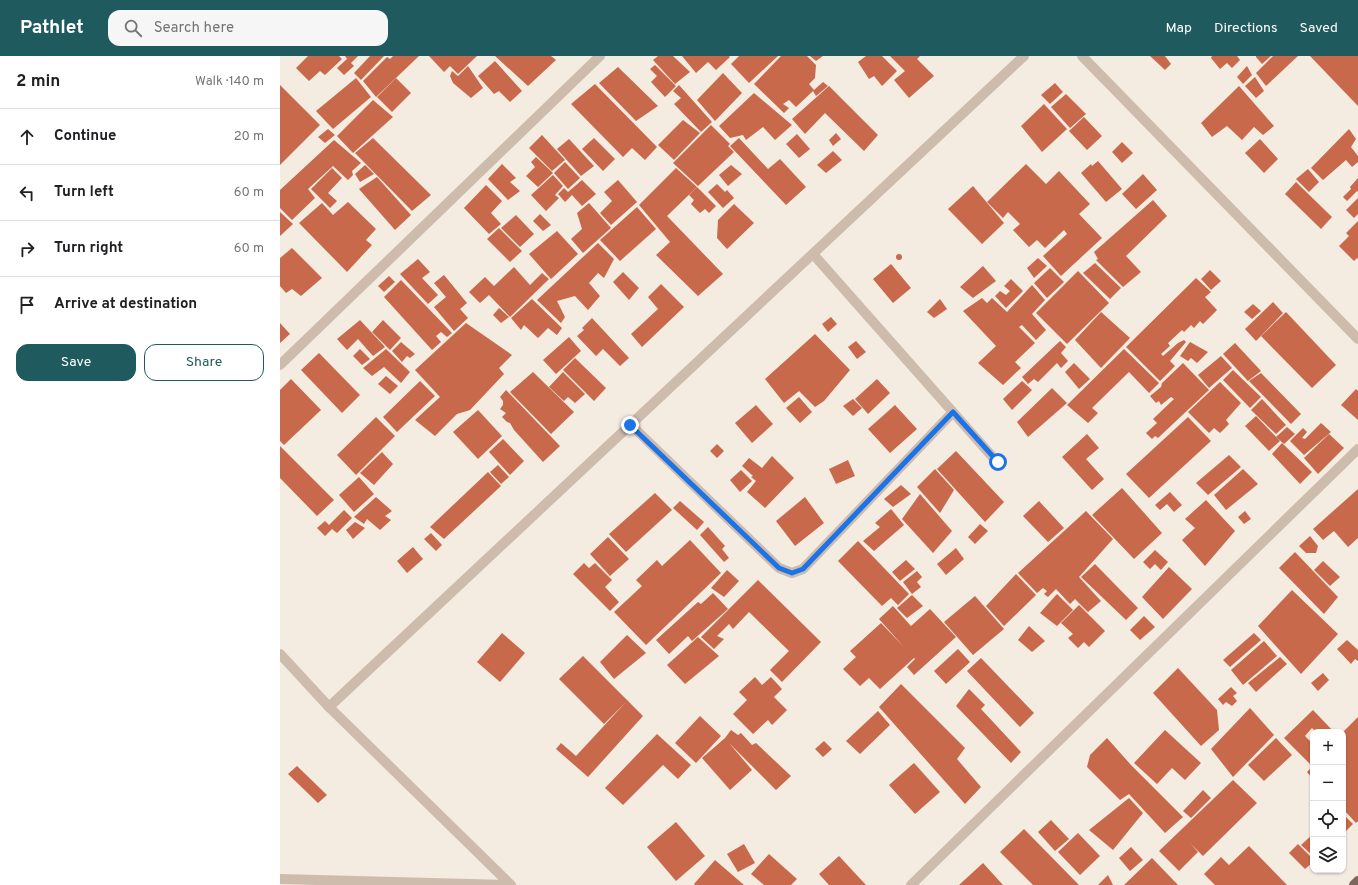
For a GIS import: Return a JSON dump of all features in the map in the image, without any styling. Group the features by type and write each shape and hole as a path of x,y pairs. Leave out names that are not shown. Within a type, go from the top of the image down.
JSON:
{"main road":[{"path":"1354,885 1358,881"}],"street":[{"path":"280,365 600,56"},
{"path":"329,707 1024,56"},
{"path":"1082,56 1358,339"},
{"path":"813,254 998,462"},
{"path":"630,425 779,568 792,573 803,569 953,412"},
{"path":"911,885 1358,449"},
{"path":"280,654 329,707 511,885"},
{"path":"280,879 508,885"}],"building":[{"path":"308,56 339,56 342,59 325,75 320,71 309,81 296,68"},
{"path":"345,56 358,56 351,63 354,66 344,75 337,68 347,59"},
{"path":"370,56 384,56 361,80 354,73"},
{"path":"393,56 419,56 376,97 363,81 387,57 390,59"},
{"path":"429,56 477,56 458,74 450,66 444,72"},
{"path":"495,56 551,56 556,60 528,86"},
{"path":"658,56 673,56 690,72 675,84 653,60"},
{"path":"682,56 730,57 716,70 708,62 696,73"},
{"path":"739,56 778,56 749,83 731,64"},
{"path":"781,56 807,56 816,65 815,78 809,84 814,90 823,82 828,86 816,96 813,91 796,107 789,100 783,104 789,108 784,113 754,84"},
{"path":"810,56 823,56 816,61"},
{"path":"866,56 882,56 897,71 882,86 874,76 869,79 858,62"},
{"path":"890,56 920,56 917,59 934,76 909,98 894,80 905,71"},
{"path":"1150,56 1165,56 1171,64 1165,70"},
{"path":"1212,56 1237,56 1240,60 1232,68 1227,63 1220,69 1211,58"},
{"path":"1256,56 1271,56 1262,64"},
{"path":"1273,56 1298,56 1266,86 1256,73"},
{"path":"1310,56 1358,56 1358,106"},
{"path":"495,61 522,91 510,102 499,91 494,94 478,76"},
{"path":"655,65 676,86 665,97 651,82 657,76 650,69"},
{"path":"468,66 483,88 471,98 453,83 450,76 452,71 458,76"},
{"path":"1247,66 1252,75 1243,84 1237,77"},
{"path":"618,67 658,106 636,121 599,83"},
{"path":"723,73 742,93 715,121 697,100"},
{"path":"1255,77 1264,91 1256,98 1245,86"},
{"path":"356,78 371,97 333,129 316,111"},
{"path":"396,78 411,93 392,112 377,97"},
{"path":"1055,83 1063,92 1050,104 1041,95"},
{"path":"595,84 657,147 645,160 632,148 623,157 571,104"},
{"path":"280,85 320,125 280,165"},
{"path":"679,85 712,122 701,132 674,104 681,98 673,91"},
{"path":"829,86 878,135 864,151 825,113 805,134 792,119"},
{"path":"1239,86 1274,126 1263,135 1254,127 1242,140 1227,126 1212,137 1201,123"},
{"path":"754,93 792,125 775,140 763,127 746,140 743,135 730,138 719,126"},
{"path":"1066,94 1086,114 1070,128 1051,107"},
{"path":"373,100 393,117 353,153 337,136"},
{"path":"1044,104 1067,129 1042,152 1021,126"},
{"path":"1084,117 1102,136 1087,150 1069,131"},
{"path":"683,120 700,133 674,160 658,145"},
{"path":"711,125 730,144 728,146 734,152 698,186 673,163"},
{"path":"328,129 335,135 325,143 318,137"},
{"path":"1349,129 1356,139 1351,147 1358,156 1358,162 1352,167 1346,160 1323,180 1311,168"},
{"path":"836,133 841,139 833,146 829,140"},
{"path":"797,134 810,149 799,158 786,144"},
{"path":"542,135 565,160 552,171 529,148"},
{"path":"373,138 431,195 412,211 355,153"},
{"path":"594,138 615,159 603,171 582,149"},
{"path":"739,138 768,169 780,159 806,187 786,205 730,146"},
{"path":"569,139 594,166 581,176 557,149"},
{"path":"1260,139 1278,159 1264,173 1245,153"},
{"path":"334,140 361,163 352,171 353,175 348,180 333,166 308,189 315,198 292,220 280,208 280,190"},
{"path":"1122,142 1133,153 1122,163 1112,152"},
{"path":"833,151 842,160 826,173 817,165"},
{"path":"536,157 553,173 538,187 526,176 535,167 531,162"},
{"path":"1098,161 1122,189 1106,202 1081,173 1091,164 1092,166"},
{"path":"565,162 580,178 568,189 554,173"},
{"path":"502,164 516,178 510,182 520,191 508,200 488,179"},
{"path":"1026,164 1046,184 1059,171 1090,204 1079,214 1102,238 1061,276 1043,256 1067,234 1064,230 1045,248 1037,240 1029,247 1013,230 1020,224 1008,212 1003,218 987,202"},
{"path":"365,165 374,174 360,182 355,174"},
{"path":"731,165 742,174 728,186 719,175"},
{"path":"332,168 342,178 328,193 337,201 330,208 311,189"},
{"path":"676,168 697,187 667,216 723,274 698,296 656,255 670,242 639,205"},
{"path":"1308,169 1319,182 1309,192 1296,179"},
{"path":"1143,174 1157,190 1136,209 1122,194"},
{"path":"553,175 563,186 555,195 559,198 546,211 531,195"},
{"path":"377,177 411,215 395,230 359,189"},
{"path":"1358,178 1358,192 1357,191 1347,201 1343,197 1351,189 1350,187"},
{"path":"582,180 596,194 582,206 572,195 565,202 558,194 564,188 568,192"},
{"path":"618,180 637,202 611,225 600,213 612,201 604,192"},
{"path":"1296,182 1332,217 1321,229 1285,194"},
{"path":"717,184 725,192 727,190 734,198 723,208 708,192"},
{"path":"486,185 502,201 491,213 501,224 489,234 464,208"},
{"path":"973,186 1004,223 982,244 948,209"},
{"path":"697,187 716,206 709,213 705,209 700,213 691,204 694,200 689,195"},
{"path":"1358,198 1358,214 1354,218 1346,210"},
{"path":"1153,200 1167,216 1126,256 1141,272 1123,287 1096,260 1098,259 1094,252"},
{"path":"348,202 376,229 366,240 372,245 347,272 299,223 322,203 333,215"},
{"path":"589,203 611,228 583,253 571,239 582,229 577,213"},
{"path":"734,204 754,223 727,249 717,238 718,220"},
{"path":"637,207 656,229 620,261 600,240"},
{"path":"280,212 293,224 280,236"},
{"path":"540,214 551,225 543,231 533,221"},
{"path":"516,215 534,234 520,247 501,228"},
{"path":"1358,221 1358,259 1357,258 1354,261 1339,246 1349,236 1346,233"},
{"path":"499,228 522,251 510,262 487,239"},
{"path":"557,231 578,254 551,279 529,254"},
{"path":"598,243 614,259 604,278 598,273 589,283 600,296 588,310 575,296 557,301 565,317 561,323 537,300"},
{"path":"292,248 322,278 301,296 292,289 286,293 280,286 280,258"},
{"path":"899,254 902,257 899,260 896,257"},
{"path":"1038,258 1047,266 1034,278 1027,268"},
{"path":"418,259 430,272 422,278 438,295 428,304 400,274"},
{"path":"1095,263 1121,288 1110,299 1083,273"},
{"path":"891,264 911,288 893,303 873,279"},
{"path":"983,266 996,281 973,298 960,287"},
{"path":"514,267 530,285 542,273 549,279 510,317 489,295 480,303 469,292 485,277 494,286"},
{"path":"1050,268 1064,282 1047,298 1034,283"},
{"path":"1210,270 1221,281 1211,290 1201,279"},
{"path":"1078,271 1109,303 1067,344 1036,313"},
{"path":"623,272 639,288 629,300 613,282"},
{"path":"444,275 467,303 460,309 468,318 454,331 434,307 446,297 434,283"},
{"path":"389,276 395,282 384,292 378,286"},
{"path":"1196,278 1211,292 1205,297 1217,310 1203,324 1200,321 1194,328 1191,325 1184,332 1182,330 1168,343 1170,346 1161,354 1163,356 1178,343 1184,340 1186,342 1170,361 1175,366 1160,381 1126,347"},
{"path":"1011,279 1023,291 1006,308 995,296 1000,291 1006,295 1010,291 1004,286"},
{"path":"401,280 452,333 447,337 441,332 436,336 441,342 432,350 384,297"},
{"path":"661,284 684,307 642,347 631,334 658,309 648,297"},
{"path":"1032,285 1045,300 1032,314 1046,330 1036,340 1022,325 1019,327 1035,343 1015,362 1021,368 1003,385 978,363 996,346 963,311 982,298 987,303 992,298 1007,312"},
{"path":"532,299 562,328 557,335 548,328 538,338 524,325 521,330 511,318"},
{"path":"940,299 947,309 934,318 927,312"},
{"path":"1273,302 1283,313 1256,341 1245,329"},
{"path":"1253,304 1261,311 1252,319 1244,312"},
{"path":"499,308 509,317 501,323 493,315"},
{"path":"1101,312 1130,338 1101,368 1075,340"},
{"path":"1286,312 1336,365 1312,388 1261,336"},
{"path":"831,317 837,324 828,332 822,324"},
{"path":"592,318 629,358 620,366 603,349 596,356 577,336 584,330 582,328"},
{"path":"360,320 385,347 373,356 358,339 347,350 337,339"},
{"path":"383,320 401,338 390,350 372,332"},
{"path":"280,323 290,334 280,343"},
{"path":"466,323 512,355 499,368 504,374 470,410 457,414 435,436 415,420 440,397 415,370"},
{"path":"815,334 850,370 824,401 815,407 799,391 784,403 765,379"},
{"path":"569,337 581,351 556,374 543,360"},
{"path":"856,341 866,352 857,359 848,347"},
{"path":"1060,341 1066,347 1061,353 1068,361 1061,368 1057,363 1038,382 1034,379 1028,384 1022,377"},
{"path":"401,342 415,354 410,358 407,356 402,362 392,351"},
{"path":"1190,342 1208,352 1197,363 1191,358 1188,361 1180,356"},
{"path":"1235,343 1261,371 1248,381 1223,354"},
{"path":"360,349 370,359 362,365 353,356"},
{"path":"386,349 410,372 401,383 384,367 372,376 363,368"},
{"path":"1124,349 1159,383 1149,393 1129,372 1092,408 1098,413 1088,423 1067,405"},
{"path":"319,353 360,395 342,413 301,370"},
{"path":"1221,356 1232,368 1209,388 1198,375"},
{"path":"575,358 606,388 594,401 563,370"},
{"path":"1074,363 1090,379 1079,389 1065,372"},
{"path":"1183,363 1209,390 1158,438 1155,436 1152,439 1146,433 1157,423 1153,419 1174,399 1171,397 1161,405 1159,401 1156,403 1150,396 1161,387 1162,383"},
{"path":"1233,370 1261,397 1250,408 1223,380"},
{"path":"533,372 574,412 551,434 510,392"},
{"path":"563,372 585,394 575,403 568,397 564,401 549,387"},
{"path":"1261,373 1301,414 1291,424 1249,381"},
{"path":"386,376 398,386 390,394 378,384"},
{"path":"291,379 321,410 284,445 280,441 280,390"},
{"path":"877,379 890,393 868,414 855,399"},
{"path":"420,381 435,396 397,432 383,417"},
{"path":"1022,381 1032,390 1012,410 1003,399"},
{"path":"1220,382 1241,403 1226,420 1229,424 1220,433 1214,428 1209,433 1188,412"},
{"path":"1052,388 1067,403 1028,437 1017,422"},
{"path":"1356,389 1358,391 1358,420 1341,405"},
{"path":"506,390 560,446 543,462 514,430 510,423 502,417 506,413 500,409 503,405 503,401 500,397"},
{"path":"799,397 812,412 800,423 786,408"},
{"path":"853,399 862,408 853,416 843,406"},
{"path":"1262,399 1286,425 1276,434 1251,410"},
{"path":"756,405 773,424 752,443 735,423"},
{"path":"895,405 917,429 890,453 868,429"},
{"path":"478,410 502,436 478,459 453,432"},
{"path":"1256,416 1280,441 1269,451 1245,426"},
{"path":"376,417 395,436 356,475 337,455"},
{"path":"1188,417 1211,441 1149,498 1126,474"},
{"path":"1321,423 1331,432 1304,455 1290,441 1303,428 1307,432 1302,438 1305,439"},
{"path":"1287,427 1295,434 1284,444 1276,437"},
{"path":"1087,434 1099,448 1086,459 1104,479 1092,490 1062,457"},
{"path":"1329,434 1344,448 1318,474 1304,458"},
{"path":"503,439 524,461 510,475 489,452"},
{"path":"1282,443 1312,472 1300,484 1272,454"},
{"path":"717,444 724,451 717,458 710,451"},
{"path":"280,446 334,500 317,516 280,478"},
{"path":"956,451 1004,502 985,522 937,469"},
{"path":"382,452 393,464 374,485 360,473"},
{"path":"1229,455 1241,467 1208,495 1196,483"},
{"path":"772,456 794,478 765,508 747,492 756,481 751,477 753,476 742,466 749,458 762,468"},
{"path":"848,460 855,476 836,484 829,469"},
{"path":"498,465 509,477 501,484 490,472"},
{"path":"935,469 954,490 940,513 917,487"},
{"path":"1243,469 1258,484 1226,510 1214,495"},
{"path":"741,470 752,481 740,492 730,480"},
{"path":"488,472 501,486 444,539 430,527"},
{"path":"359,477 374,494 354,512 339,495"},
{"path":"901,485 911,494 893,507 884,499"},
{"path":"1122,488 1162,533 1134,559 1092,515"},
{"path":"1358,489 1358,538 1348,547 1334,531 1323,540 1313,529"},
{"path":"1170,492 1182,505 1174,512 1167,504 1160,510 1155,505"},
{"path":"655,493 672,510 626,552 609,534"},
{"path":"920,494 952,531 933,553 902,519"},
{"path":"376,497 392,511 385,516 391,520 380,530 367,519 364,524 354,517"},
{"path":"805,497 824,523 795,546 776,521"},
{"path":"1206,500 1235,531 1205,566 1182,540 1195,528 1185,519"},
{"path":"680,501 704,522 697,530 673,508"},
{"path":"1039,501 1064,528 1048,542 1023,516"},
{"path":"891,509 904,525 874,551 863,541 880,527 875,523"},
{"path":"344,510 352,518 337,533 332,529 325,536 317,528 325,521 329,525"},
{"path":"1086,511 1113,539 1079,577 1101,601 1088,612 1075,599 1070,604 1056,589 1048,597 1044,594 1047,591 1043,588 1037,593 1018,573"},
{"path":"1245,511 1251,519 1244,524 1238,517"},
{"path":"355,522 365,528 353,539 346,530"},
{"path":"980,524 988,531 975,544 968,537"},
{"path":"708,527 725,546 722,549 729,558 724,562 700,535"},
{"path":"431,533 442,545 436,551 424,539"},
{"path":"1310,536 1318,546 1316,553 1306,553 1299,546"},
{"path":"608,537 629,559 610,576 590,554"},
{"path":"690,540 721,573 646,645 614,612 642,586 636,580 657,560 662,566"},
{"path":"858,541 909,594 898,605 891,598 882,606 838,561"},
{"path":"413,547 423,559 407,573 397,561"},
{"path":"956,548 964,559 946,575 937,564"},
{"path":"1155,550 1168,562 1161,570 1155,564 1150,569 1143,562"},
{"path":"1295,552 1338,597 1324,614 1279,568"},
{"path":"906,560 915,569 900,581 892,572"},
{"path":"1323,561 1340,577 1330,586 1314,570"},
{"path":"584,563 589,568 595,563 612,580 605,587 619,602 610,611 573,574"},
{"path":"1095,564 1138,608 1126,620 1081,577"},
{"path":"1169,567 1192,589 1163,619 1142,597"},
{"path":"727,570 739,581 724,597 711,588"},
{"path":"917,571 922,577 917,582 921,587 912,594 903,582"},
{"path":"1016,574 1036,595 1004,626 986,606"},
{"path":"758,580 821,642 782,682 770,670 789,651 749,612 733,629 729,624 717,636 724,639 714,649 701,637"},
{"path":"1292,590 1338,634 1301,674 1258,626"},
{"path":"713,593 728,609 692,641 688,636 669,654 656,640 698,602 701,604"},
{"path":"1057,594 1073,610 1057,626 1040,613"},
{"path":"912,595 923,606 907,618 897,608"},
{"path":"975,596 1004,629 973,655 944,622"},
{"path":"1079,605 1105,631 1089,647 1084,642 1078,648 1068,638 1073,634 1061,623"},
{"path":"893,606 911,626 930,609 956,637 914,675 907,667 915,659 914,658 880,689 869,678 860,686 843,669 856,657 850,651 881,623 904,647 879,619"},
{"path":"1144,616 1155,627 1140,640 1130,630"},
{"path":"1029,626 1045,641 1032,652 1018,640"},
{"path":"502,633 525,653 500,682 477,662"},
{"path":"1254,633 1261,640 1230,667 1223,660"},
{"path":"627,635 646,653 614,679 600,662"},
{"path":"698,637 719,656 685,684 667,665"},
{"path":"1347,640 1358,650 1358,661 1355,659 1351,664 1337,649"},
{"path":"1264,641 1277,656 1243,685 1231,670"},
{"path":"958,649 970,662 946,684 934,671"},
{"path":"583,656 643,716 588,777 556,749 561,743 576,756 626,702 604,724 559,679"},
{"path":"1280,657 1287,664 1256,692 1248,683"},
{"path":"981,658 1034,713 1020,727 967,671"},
{"path":"1178,668 1217,710 1219,730 1201,746 1153,693"},
{"path":"1323,673 1329,680 1318,691 1311,683"},
{"path":"755,677 762,685 771,677 782,689 774,697 787,710 772,725 768,720 753,734 733,714 747,700 739,692"},
{"path":"901,684 965,748 957,759 981,787 965,804 879,707"},
{"path":"1231,687 1237,693 1233,696 1237,701 1232,706 1226,702 1223,705 1218,699"},
{"path":"969,689 985,705 981,709 1021,752 1011,763 956,706"},
{"path":"1250,708 1274,735 1233,777 1211,749"},
{"path":"1313,710 1331,729 1312,728 1305,736 1310,741 1310,764 1284,738"},
{"path":"878,711 890,725 860,754 846,741"},
{"path":"700,716 721,736 696,763 675,743"},
{"path":"1358,717 1358,821 1356,823 1346,812 1346,729"},
{"path":"731,730 738,735 741,733 752,745 756,743 791,776 776,790 729,743 752,770 730,790 702,758 725,738"},
{"path":"1165,730 1201,763 1185,780 1172,768 1157,784 1134,763"},
{"path":"657,734 691,765 678,779 663,765 623,805 605,788"},
{"path":"1107,738 1131,765 1183,817 1165,833 1129,794 1120,800 1087,767 1090,755"},
{"path":"1276,738 1292,755 1264,781 1248,765"},
{"path":"824,741 832,749 823,757 815,749"},
{"path":"914,763 940,792 915,814 889,785"},
{"path":"297,766 327,795 318,803 288,774"},
{"path":"1233,780 1257,803 1203,856 1190,843 1198,852 1179,871 1159,851"},
{"path":"1203,790 1211,798 1191,818 1183,811"},
{"path":"1129,798 1143,813 1113,850 1089,830"},
{"path":"1346,817 1353,824 1346,831"},
{"path":"1051,820 1069,839 1055,851 1038,832"},
{"path":"676,822 705,856 676,881 647,847"},
{"path":"1024,829 1079,885 1033,885 1000,852"},
{"path":"1078,833 1100,856 1080,875 1058,852"},
{"path":"1310,837 1310,853 1301,845"},
{"path":"744,844 755,863 738,872 727,854"},
{"path":"1298,844 1310,856 1310,865 1305,869 1289,853"},
{"path":"1249,846 1287,885 1215,885 1204,874 1221,857 1229,865"},
{"path":"1131,847 1143,860 1130,871 1119,858"},
{"path":"769,854 797,879 791,885 764,885 751,874"},
{"path":"839,856 866,885 829,885 819,874"},
{"path":"1152,858 1178,885 1124,885"},
{"path":"715,860 744,885 695,885 694,884"},
{"path":"983,863 1003,885 959,885"},
{"path":"1108,875 1113,885 1098,885"}],"route":[{"path":"630,425 779,568 792,573 803,569 953,412 998,462"}]}
